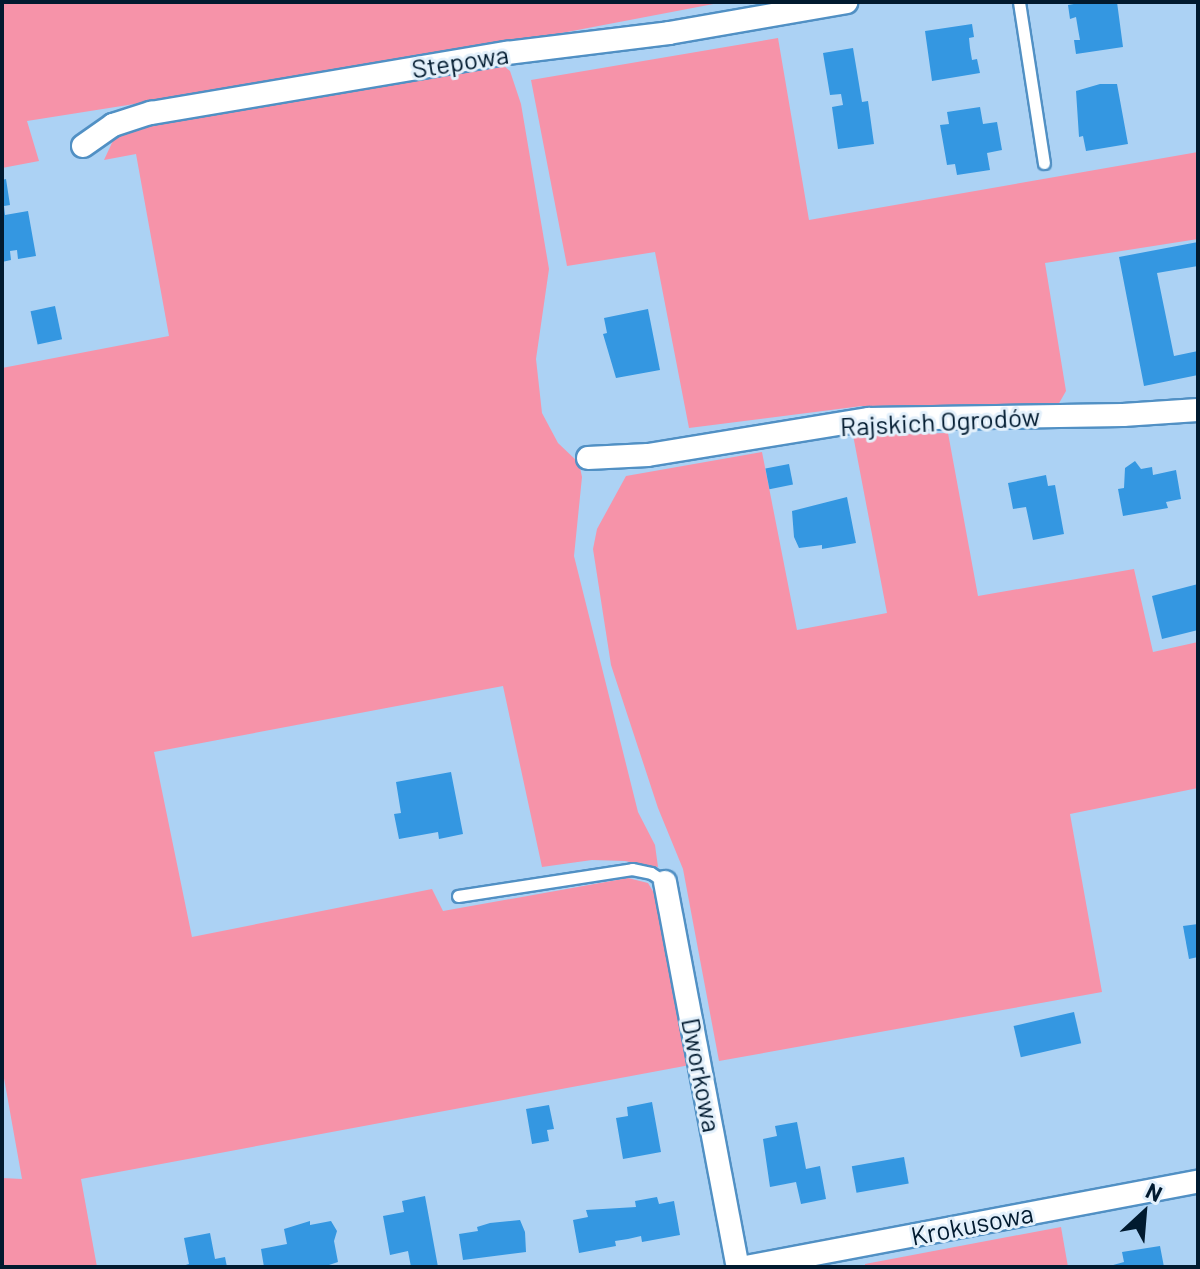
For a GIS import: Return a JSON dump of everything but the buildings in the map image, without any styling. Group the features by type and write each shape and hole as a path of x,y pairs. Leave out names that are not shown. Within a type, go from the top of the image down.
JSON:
{"street":[{"name":"Stepowa","path":"83,146 113,125 141,115 507,53 669,33 846,2"},
{"name":"Rajskich Ogrodów","path":"588,458 648,455 869,419 1123,415 1198,410"},
{"name":"Dworkowa","path":"665,882 738,1267"},
{"name":"Krokusowa","path":"746,1267 1198,1182"}],"lane":[{"path":"1019,2 1044,163"},
{"path":"458,896 632,869 651,873 665,882"}],"shaded area":[{"path":"2,2 724,2 457,53 27,121 39,161 2,168"},
{"path":"778,38 809,220 1198,152 1198,239 1045,263 1066,391 1058,405 862,406 689,428 655,252 567,266 531,80"},
{"path":"499,62 510,71 521,104 549,269 536,359 542,413 558,443 579,463 582,477 574,556 638,812 655,845 658,867 625,861 592,860 542,867 503,686 154,752 192,937 432,889 443,911 628,878 648,883 660,903 690,1065 81,1179 97,1267 2,1267 2,1178 22,1179 2,1067 2,368 169,336 136,154 104,160 117,132 139,121"},
{"path":"948,433 978,596 1134,569 1153,652 1198,642 1198,788 1070,814 1102,992 719,1061 683,869 658,808 611,665 593,549 597,529 626,476 762,452 797,630 887,613 853,435"},
{"path":"1061,1227 1068,1267 865,1267 865,1264"}]}
